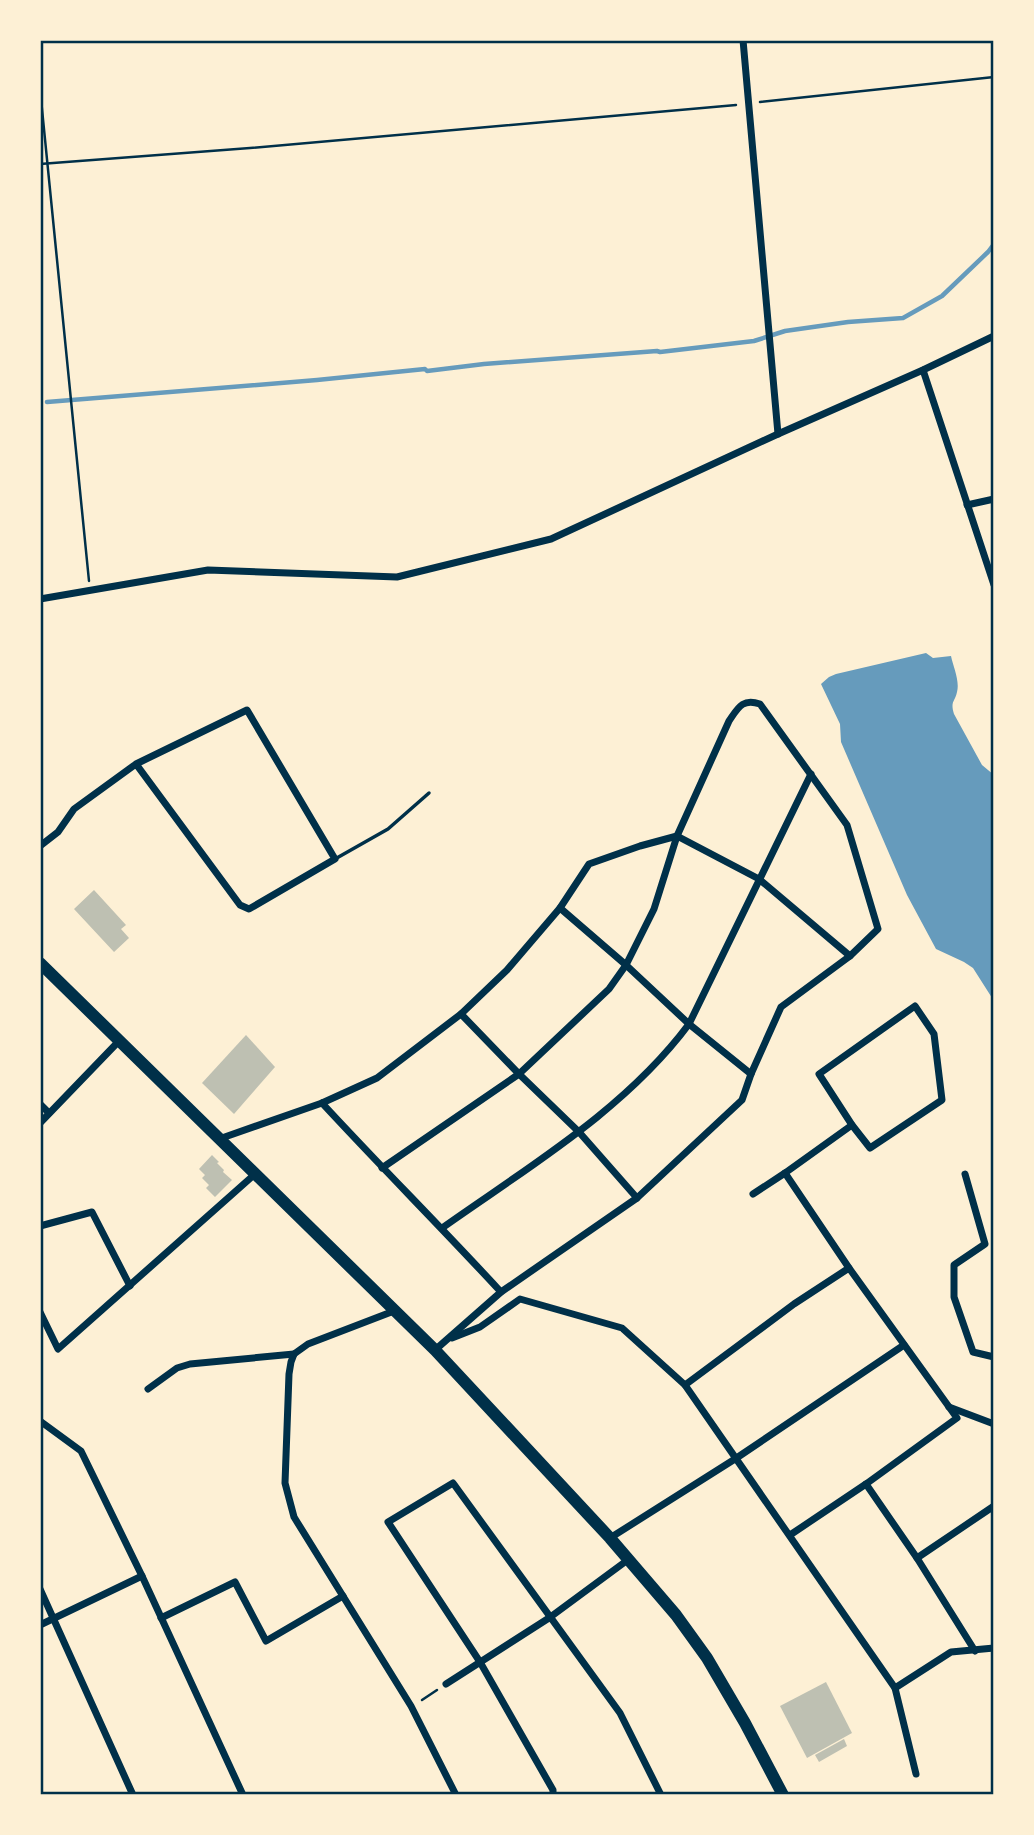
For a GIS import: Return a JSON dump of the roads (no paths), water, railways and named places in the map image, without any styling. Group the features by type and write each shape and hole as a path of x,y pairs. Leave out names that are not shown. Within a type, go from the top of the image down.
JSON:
{"main road":[{"path":"40,963 394,1311 440,1345 676,1615 706,1658 745,1723 783,1795"}],"street":[{"path":"743,40 778,434"},
{"path":"40,599 208,570 397,577 551,539 994,336"},
{"path":"923,370 994,585"},
{"path":"967,505 994,499"},
{"path":"382,1168 519,1074 602,996 626,965 654,909 677,836 729,721 744,704 751,701 760,704 847,825 878,929 850,956 781,1007 742,1100 637,1198 501,1292 440,1345"},
{"path":"40,846 58,832 74,809 136,764 247,710 335,859 249,909 240,905 136,764"},
{"path":"442,1228 579,1132 671,1049 689,1024 811,774"},
{"path":"219,1139 322,1103 377,1078 461,1014 507,970 560,908 589,864 640,846 677,836 759,879 850,956"},
{"path":"560,908 689,1024 751,1074"},
{"path":"915,1006 934,1034 942,1100 870,1148 852,1125 820,1074 915,1006"},
{"path":"461,1014 579,1132 637,1198"},
{"path":"40,1124 119,1041"},
{"path":"322,1103 501,1292"},
{"path":"40,1104 49,1113"},
{"path":"753,1194 852,1125"},
{"path":"785,1173 849,1268 957,1418 790,1535"},
{"path":"40,1312 58,1349 255,1174"},
{"path":"965,1174 985,1244 954,1265 954,1297 972,1352 994,1357"},
{"path":"40,1226 93,1212 130,1286"},
{"path":"685,1385 794,1304 849,1268"},
{"path":"440,1345 480,1327 520,1299 622,1328 685,1385 895,1688 916,1774"},
{"path":"148,1389 177,1368 190,1364 294,1354 308,1345 394,1311"},
{"path":"610,1538 735,1459 904,1345"},
{"path":"294,1354 289,1374 285,1483 294,1517 411,1706 456,1795"},
{"path":"949,1407 994,1424"},
{"path":"40,1421 81,1451 243,1795"},
{"path":"553,1795 553,1790 480,1662 388,1522 453,1483 620,1713 661,1795"},
{"path":"866,1484 917,1558 975,1651"},
{"path":"917,1558 994,1506"},
{"path":"446,1685 550,1618 629,1559"},
{"path":"40,1625 142,1576"},
{"path":"161,1618 235,1582 266,1641 344,1596"},
{"path":"40,1589 133,1795"},
{"path":"895,1688 951,1652 994,1648"}],"lane":[{"path":"335,859 387,829 429,793"}],"water":[{"path":"926,653 933,658 951,656 958,683 953,704 954,714 982,765 994,775 994,1001 973,968 936,949 907,895 841,742 840,724 821,684 836,674"}],"waterway":[{"path":"47,402 484,364 660,352 754,341 785,331 848,322 903,318 942,296 994,244"}]}
